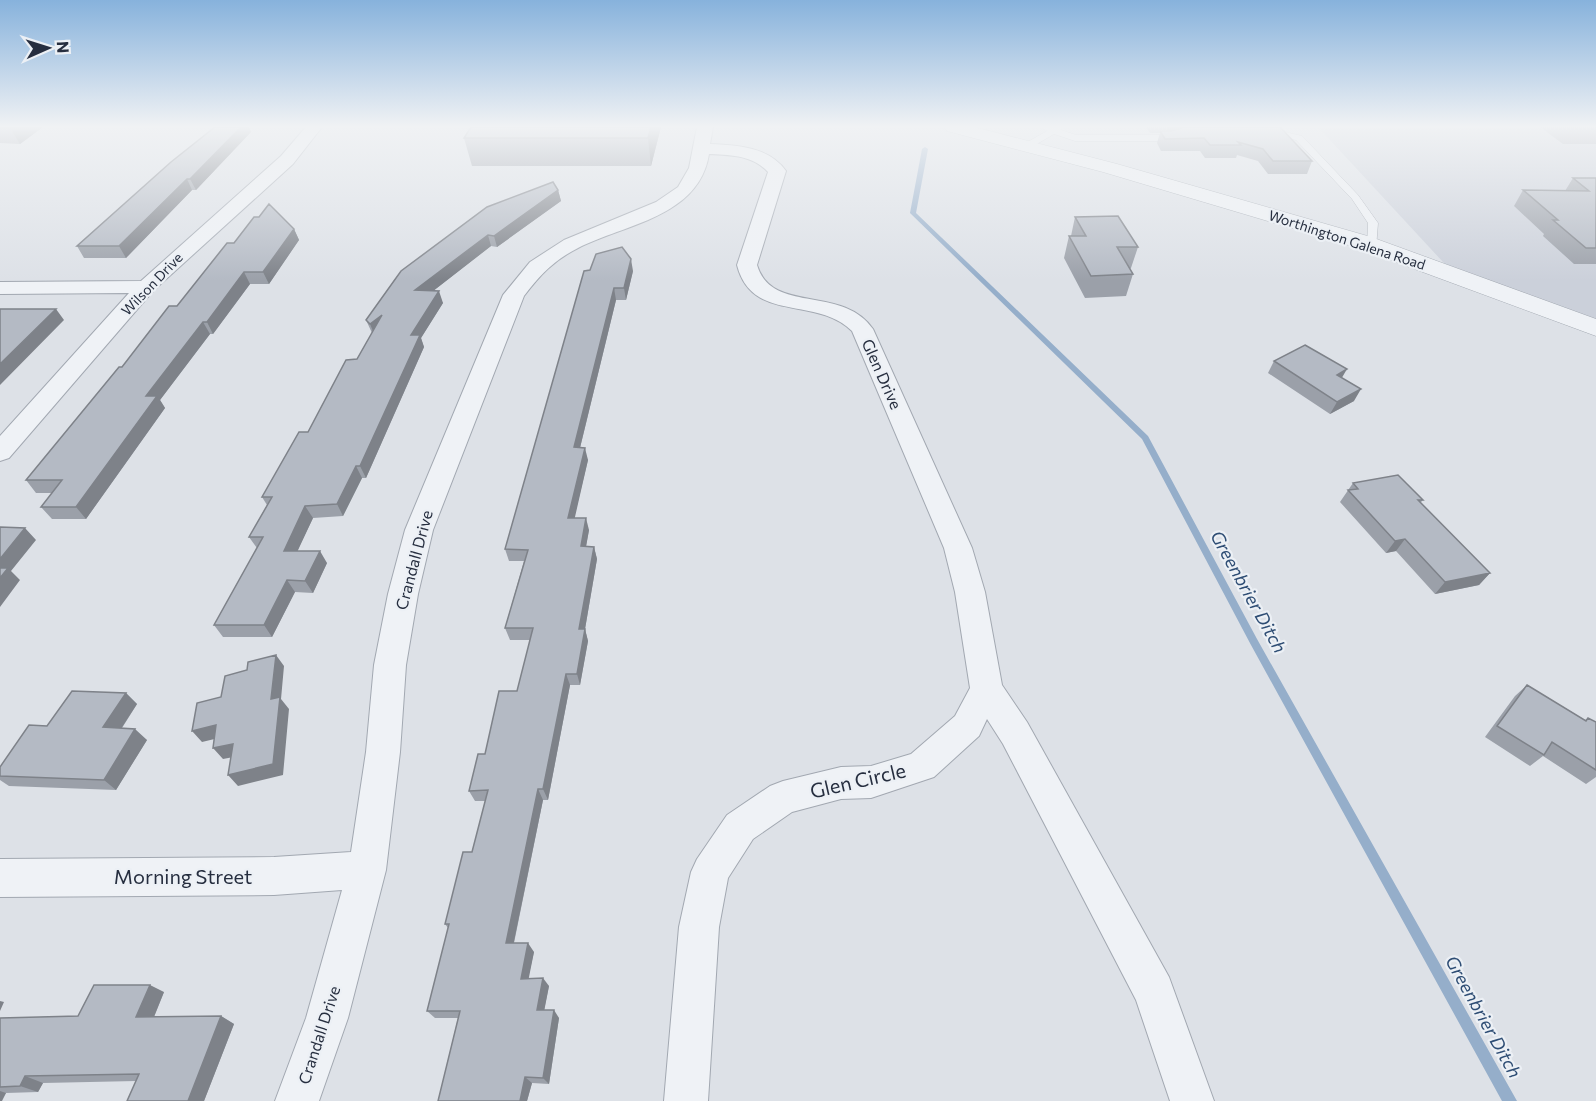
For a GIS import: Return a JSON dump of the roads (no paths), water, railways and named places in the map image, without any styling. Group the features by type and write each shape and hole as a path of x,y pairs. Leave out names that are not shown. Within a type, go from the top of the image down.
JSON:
{"street":[{"name":"Wilson Drive","path":"0,453 146,287 266,178"},
{"name":"Crandall Drive","path":"297,1101 327,1018 367,870 383,752 390,665 403,594 419,530 514,296 537,266 571,244 676,198 693,178"},
{"name":"Glen Drive","path":"775,178 747,265 748,275 753,284 778,299 838,311 862,329 958,548 970,592 986,689"},
{"name":"Worthington Galena Road","path":"1139,178 1372,246 1596,328"},
{"path":"0,288 146,287"},
{"path":"986,689 1015,734 1154,992 1192,1101"},
{"name":"Glen Circle","path":"686,1101 699,927 710,872 740,827 783,798 842,783 871,782 922,766 967,726 986,689"},
{"name":"Morning Street","path":"0,878 274,876 367,870"}],"lane":[{"path":"1337,178 1355,197 1373,223 1372,246"}],"waterway":[{"name":"Greenbrier Ditch","path":"919,178 913,213 1145,438 1254,642 1510,1101"}]}
